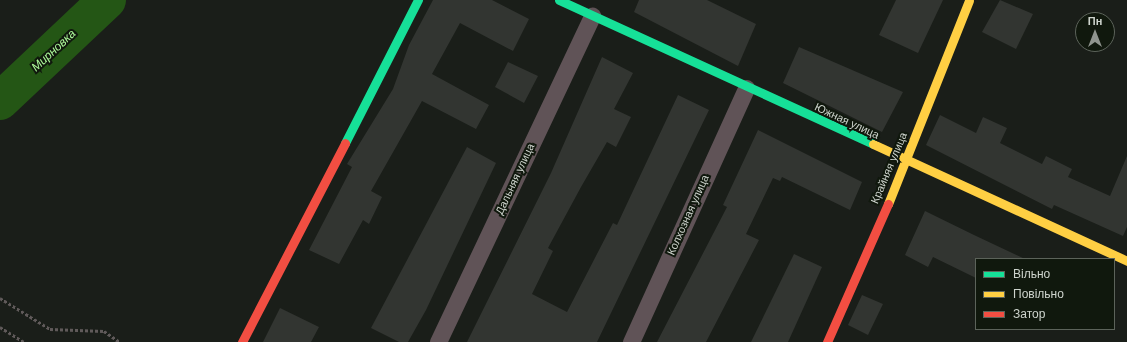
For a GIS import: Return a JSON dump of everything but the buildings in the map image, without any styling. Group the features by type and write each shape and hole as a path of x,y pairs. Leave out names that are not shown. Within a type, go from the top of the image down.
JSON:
{"street":[{"path":"242,342 418,0"},
{"name":"Южная улица","path":"559,0 906,162 1127,261"},
{"name":"Крайняя улица","path":"827,342 906,162 969,0"},
{"name":"Дальняя улица","path":"438,342 592,16"},
{"name":"Колхозная улица","path":"631,342 746,88"}],"path":[{"path":"0,298 50,329 104,331 120,342"},
{"path":"0,327 24,342"}],"waterway":[{"name":"Мирновка","path":"0,101 107,0"}],"traffic: fast":[{"path":"345,143 418,0"},
{"path":"559,0 873,144"}],"traffic: slow":[{"path":"888,204 969,0"},
{"path":"873,144 1127,261"}],"traffic: jam":[{"path":"242,342 345,143"},
{"path":"827,342 888,204"}]}
